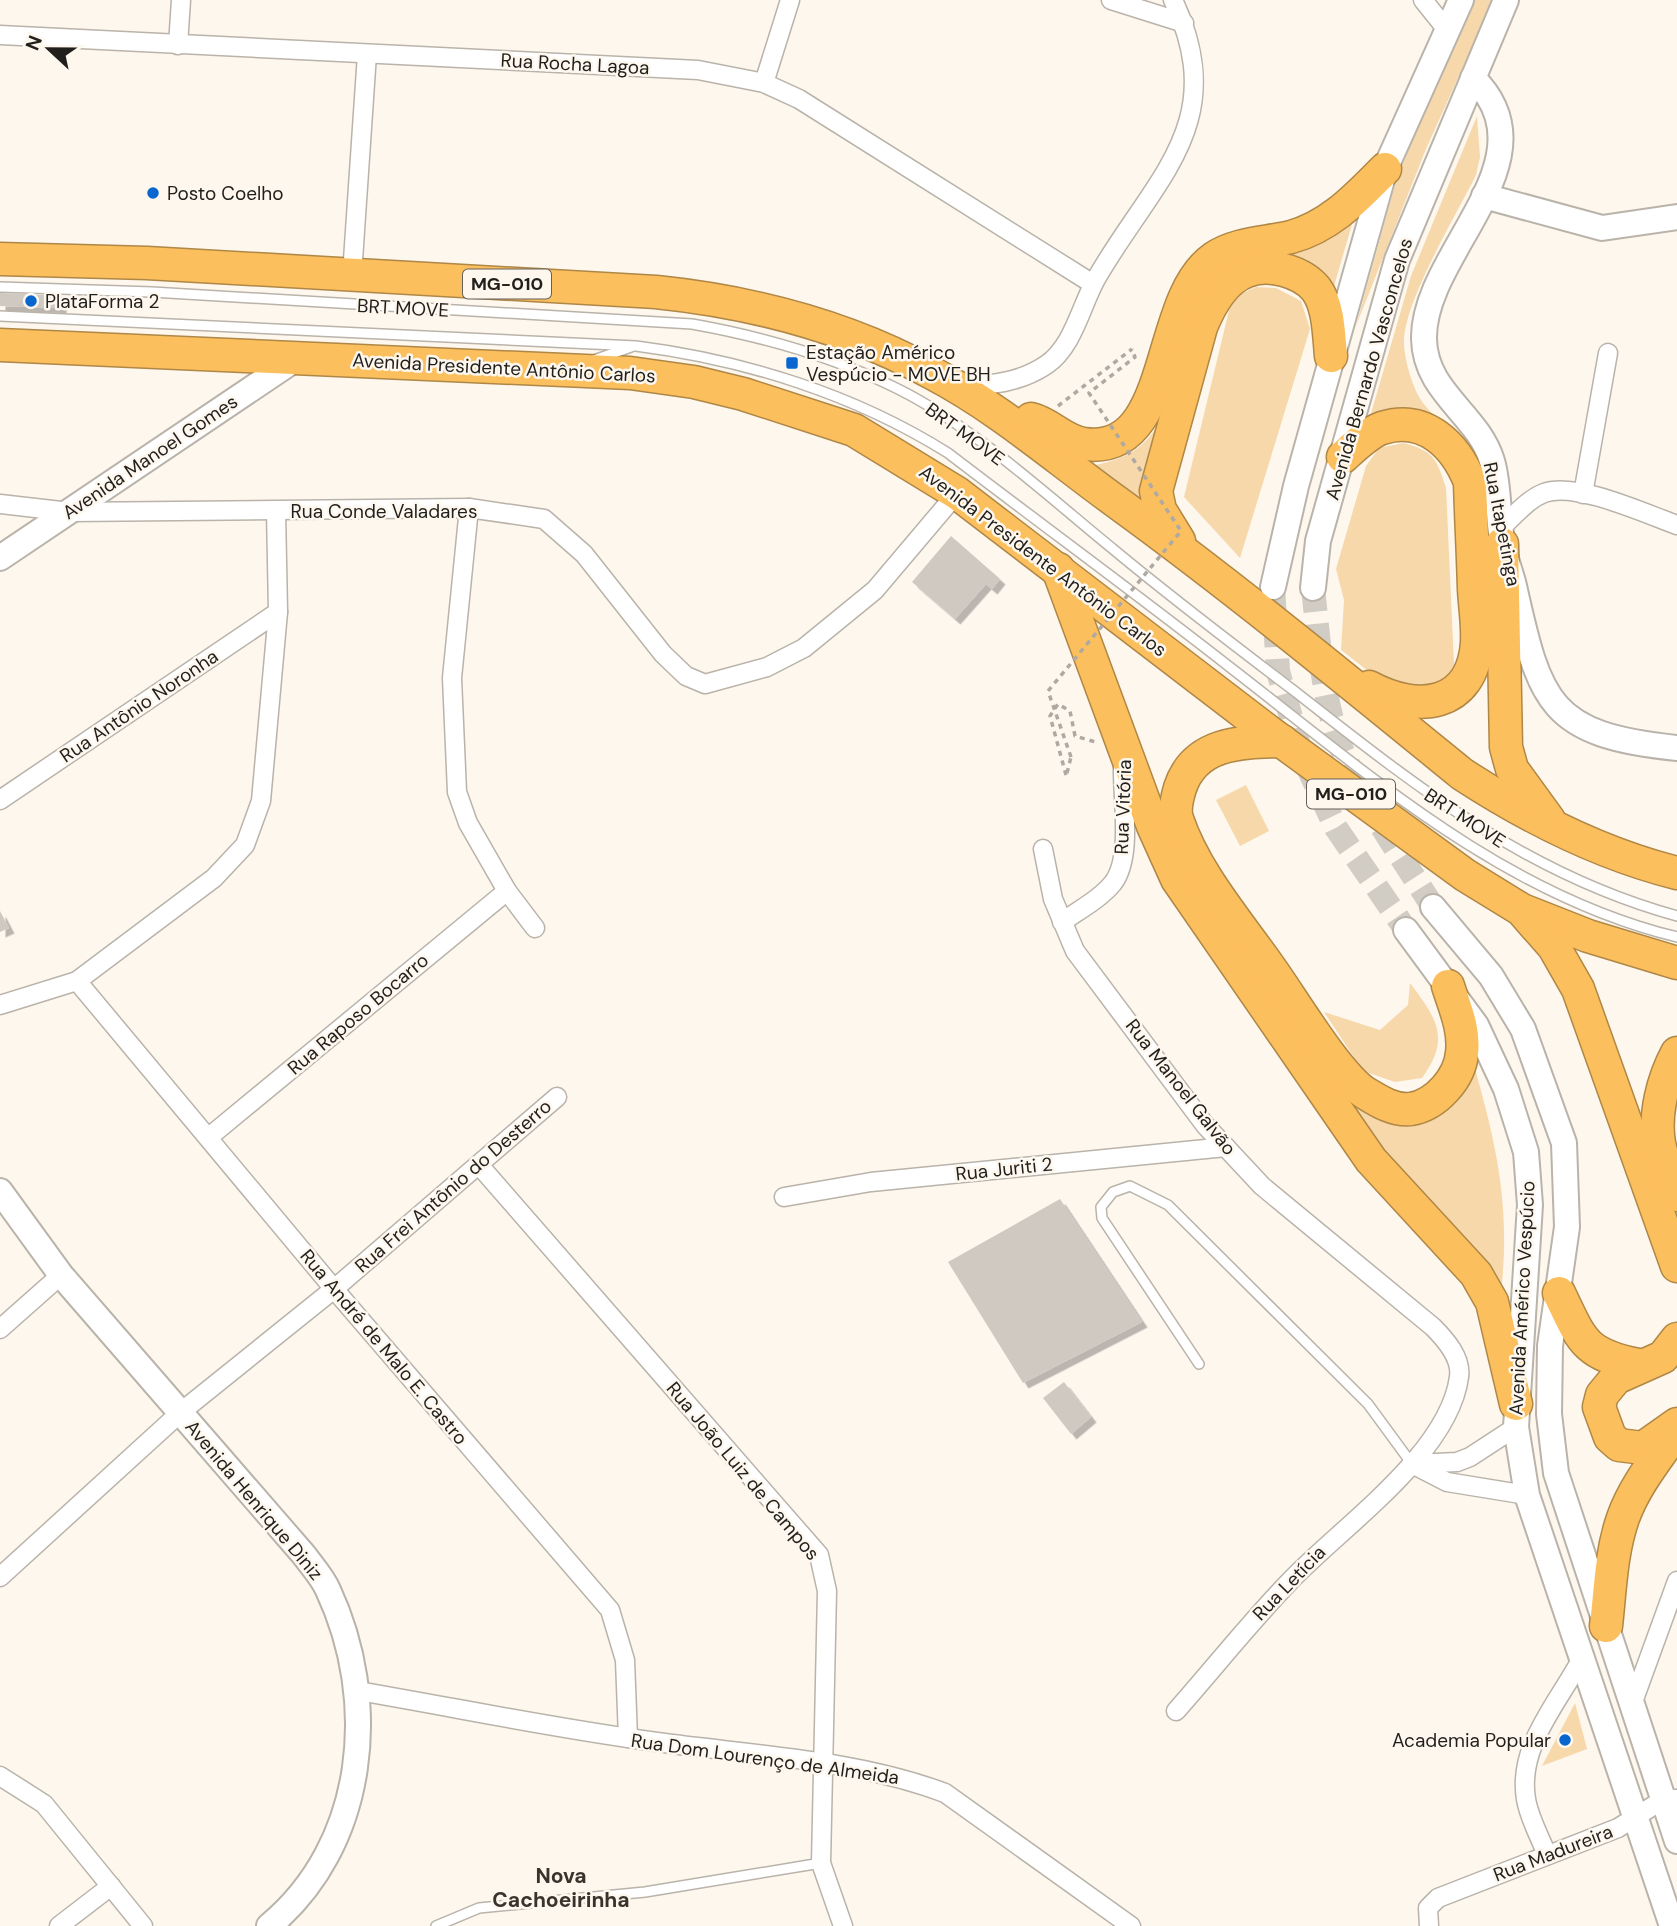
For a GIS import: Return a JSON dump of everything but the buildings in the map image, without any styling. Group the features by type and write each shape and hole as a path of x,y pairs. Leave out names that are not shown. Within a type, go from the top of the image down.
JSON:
{"highway":[{"path":"991,409 1041,422 1067,440 1083,443 1109,442 1123,436 1137,424 1149,406 1176,313 1189,285 1202,270 1227,251 1317,228 1343,211 1385,169"},
{"name":"MG-010","path":"0,259 147,263 720,299 782,313 860,339 934,373 991,409 1194,558 1462,774 1506,802 1555,827 1672,877"},
{"path":"1194,558 1171,531 1160,510 1156,491 1201,327 1211,303 1231,279 1252,268 1274,268 1295,273 1317,290 1326,312 1331,356"},
{"name":"Avenida Presidente Antônio Carlos","path":"0,345 300,356 630,373 694,382 816,416 854,430 957,493 1410,838 1522,910 1588,936 1677,963"},
{"path":"1343,457 1381,428 1397,425 1430,431 1446,441 1461,460 1470,482 1477,645 1462,683 1450,695 1438,701 1415,703 1386,696 1345,679"},
{"path":"1502,536 1506,747 1512,769 1555,827"},
{"path":"1057,568 1153,826 1177,879 1371,1160 1476,1274 1492,1302 1516,1416"},
{"path":"1282,741 1226,745 1203,755 1192,765 1177,798 1176,817 1196,861 1329,1053 1363,1093 1389,1107 1410,1109 1429,1102 1455,1074 1462,1055 1461,1030 1448,986"},
{"path":"1522,910 1554,947 1578,989 1677,1266"},
{"path":"1677,1053 1668,1070 1660,1103 1659,1143 1677,1195"},
{"path":"1559,1293 1588,1346 1606,1359 1639,1365"},
{"path":"1677,1339 1663,1357 1639,1365 1616,1378 1602,1395 1599,1407 1610,1437 1619,1445 1643,1448 1677,1424"},
{"path":"1606,1626 1613,1559 1623,1518 1641,1480 1677,1430"}],"main road":[{"name":"Avenida Bernardo Vasconcelos","path":"1273,587 1296,486 1385,169 1461,0"},
{"name":"Avenida Bernardo Vasconcelos","path":"1312,588 1318,541 1396,260 1506,0"},
{"name":"Rua Itapetinga","path":"1473,78 1491,99 1502,129 1497,161 1484,196 1430,303 1424,341 1427,362 1438,388 1477,431 1492,461 1502,536 1523,634 1541,687 1564,715 1586,729 1677,748"},
{"path":"1484,196 1602,228 1677,217"},
{"name":"Avenida Manoel Gomes","path":"0,558 300,356"},
{"name":"Avenida Américo Vespúcio","path":"1433,907 1491,976 1523,1029 1564,1143 1567,1227 1550,1346 1549,1414 1556,1473 1606,1626 1671,1799 1677,1841"},
{"name":"Avenida Américo Vespúcio","path":"1406,930 1481,1036 1506,1089 1526,1152 1530,1205 1516,1416 1527,1495 1672,1926"},
{"name":"Avenida Henrique Diniz","path":"0,1191 61,1275 304,1555 328,1588 344,1635 358,1691 360,1735 355,1778 336,1835 317,1871 296,1904 269,1926"}],"street":[{"path":"178,45 181,0"},
{"path":"764,83 790,0"},
{"path":"1111,0 1184,23"},
{"path":"953,386 1005,384 1049,363 1063,345 1116,244 1172,164 1188,128 1194,85 1184,23 1173,0"},
{"path":"1423,0 1447,30"},
{"name":"Rua Rocha Lagoa","path":"0,35 698,70 764,83 799,99 1093,284"},
{"path":"352,275 367,54"},
{"path":"1583,494 1608,353"},
{"name":"Rua Conde Valadares","path":"0,504 70,512 469,508 544,519 584,554 663,654 685,676 705,684 767,667 804,648 875,590 957,493"},
{"path":"1502,536 1542,494 1583,494 1677,525"},
{"path":"469,508 452,678 453,757 457,792 468,823 507,891 535,928"},
{"path":"0,1005 77,982 214,878 245,845 261,801 278,612 276,512"},
{"name":"Rua Antônio Noronha","path":"0,800 278,612"},
{"name":"Rua Vitória","path":"1062,922 1106,890 1121,867 1125,845 1122,742"},
{"name":"Rua Manoel Galvão","path":"1043,849 1053,899 1075,951 1205,1125 1262,1186 1433,1327 1454,1354 1460,1375"},
{"name":"Rua Raposo Bocarro","path":"209,1137 507,891"},
{"name":"Rua André de Malo E. Castro","path":"77,982 334,1289 610,1610 625,1660 628,1738"},
{"name":"Rua Frei Antônio do Desterro","path":"0,1577 181,1412 334,1289 557,1097"},
{"name":"Rua Juriti 2","path":"784,1197 871,1182 1226,1147"},
{"name":"Rua João Luiz de Campos","path":"479,1165 819,1555 827,1591 821,1863 843,1926"},
{"path":"0,1329 61,1275"},
{"name":"Rua Letícia","path":"1176,1711 1290,1580 1335,1535 1384,1495 1412,1464 1444,1418 1460,1375"},
{"path":"1412,1464 1457,1462 1470,1457 1516,1416"},
{"path":"1412,1464 1447,1482 1527,1495"},
{"path":"1633,1702 1673,1605 1677,1581"},
{"path":"1547,1854 1526,1802 1524,1780 1529,1751 1583,1656"},
{"name":"Rua Dom Lourenço de Almeida","path":"358,1691 628,1738 825,1765 914,1781 945,1793 1131,1926"},
{"path":"0,1776 44,1804 143,1926"},
{"name":"Rua Madureira","path":"1428,1917 1438,1898 1618,1828 1671,1799"},
{"path":"59,1926 111,1886"}],"lane":[{"name":"BRT MOVE","path":"0,287 152,292 692,324 744,333 826,356 900,390 937,412 1032,483 1426,794 1517,851 1589,886 1630,903 1677,916"},
{"name":"BRT MOVE","path":"0,316 636,346 699,354 782,376 917,433 948,453 1114,577 1410,807 1530,883 1598,913 1677,937"},
{"path":"567,370 636,346"},
{"path":"1199,1364 1102,1218 1101,1207 1113,1192 1130,1186 1168,1205 1368,1404 1412,1464"},
{"path":"436,1926 479,1908 645,1892 821,1863"}],"path":[{"path":"1041,422 1132,349 1135,357 1089,393 1181,531 1048,691 1071,757 1066,775 1049,716 1058,704 1070,711 1075,736 1101,743 1122,742"}],"shaded area":[{"path":"1473,0 1493,0 1426,149 1356,326 1398,174"},
{"path":"1477,116 1480,157 1476,175 1422,281 1406,325 1404,342 1410,374 1419,397 1432,413 1458,436 1462,446 1367,427 1411,276"},
{"path":"1353,221 1332,293 1302,264 1272,255 1231,263 1214,273 1200,287 1190,306 1184,328 1156,464 1150,512 1090,466 1119,459 1139,447 1153,432 1163,414 1169,393 1187,309 1201,280 1211,271 1232,260 1307,245"},
{"path":"1256,287 1276,288 1301,301 1310,329 1240,558 1184,497 1232,298"},
{"path":"1403,443 1421,449 1432,457 1446,488 1454,664 1448,679 1434,691 1391,689 1341,650 1344,600 1336,569 1366,466 1379,448"},
{"path":"1246,785 1269,831 1240,846 1216,800"},
{"path":"1410,983 1433,1018 1438,1040 1431,1064 1422,1078 1395,1082 1363,1071 1324,1012 1380,1030 1408,1005"},
{"path":"1472,1058 1488,1118 1503,1202 1504,1261 1501,1293 1374,1142 1344,1097 1374,1115 1387,1118"},
{"path":"1575,1703 1587,1749 1542,1766"}],"tunnel":[{"path":"1273,587 1278,671 1301,753 1336,828 1406,930"},
{"path":"1313,588 1326,691 1342,750 1372,811 1433,907"}],"place":[{"name":"Posto Coelho","path":"153,193"},
{"name":"PlataForma 2","path":"31,301"},
{"name":"Estação Américo Vespúcio - MOVE BH","path":"792,363"},
{"name":"Academia Popular","path":"1565,1740"}],"district":[{"name":"Nova Cachoeirinha","path":"561,1888"}]}
